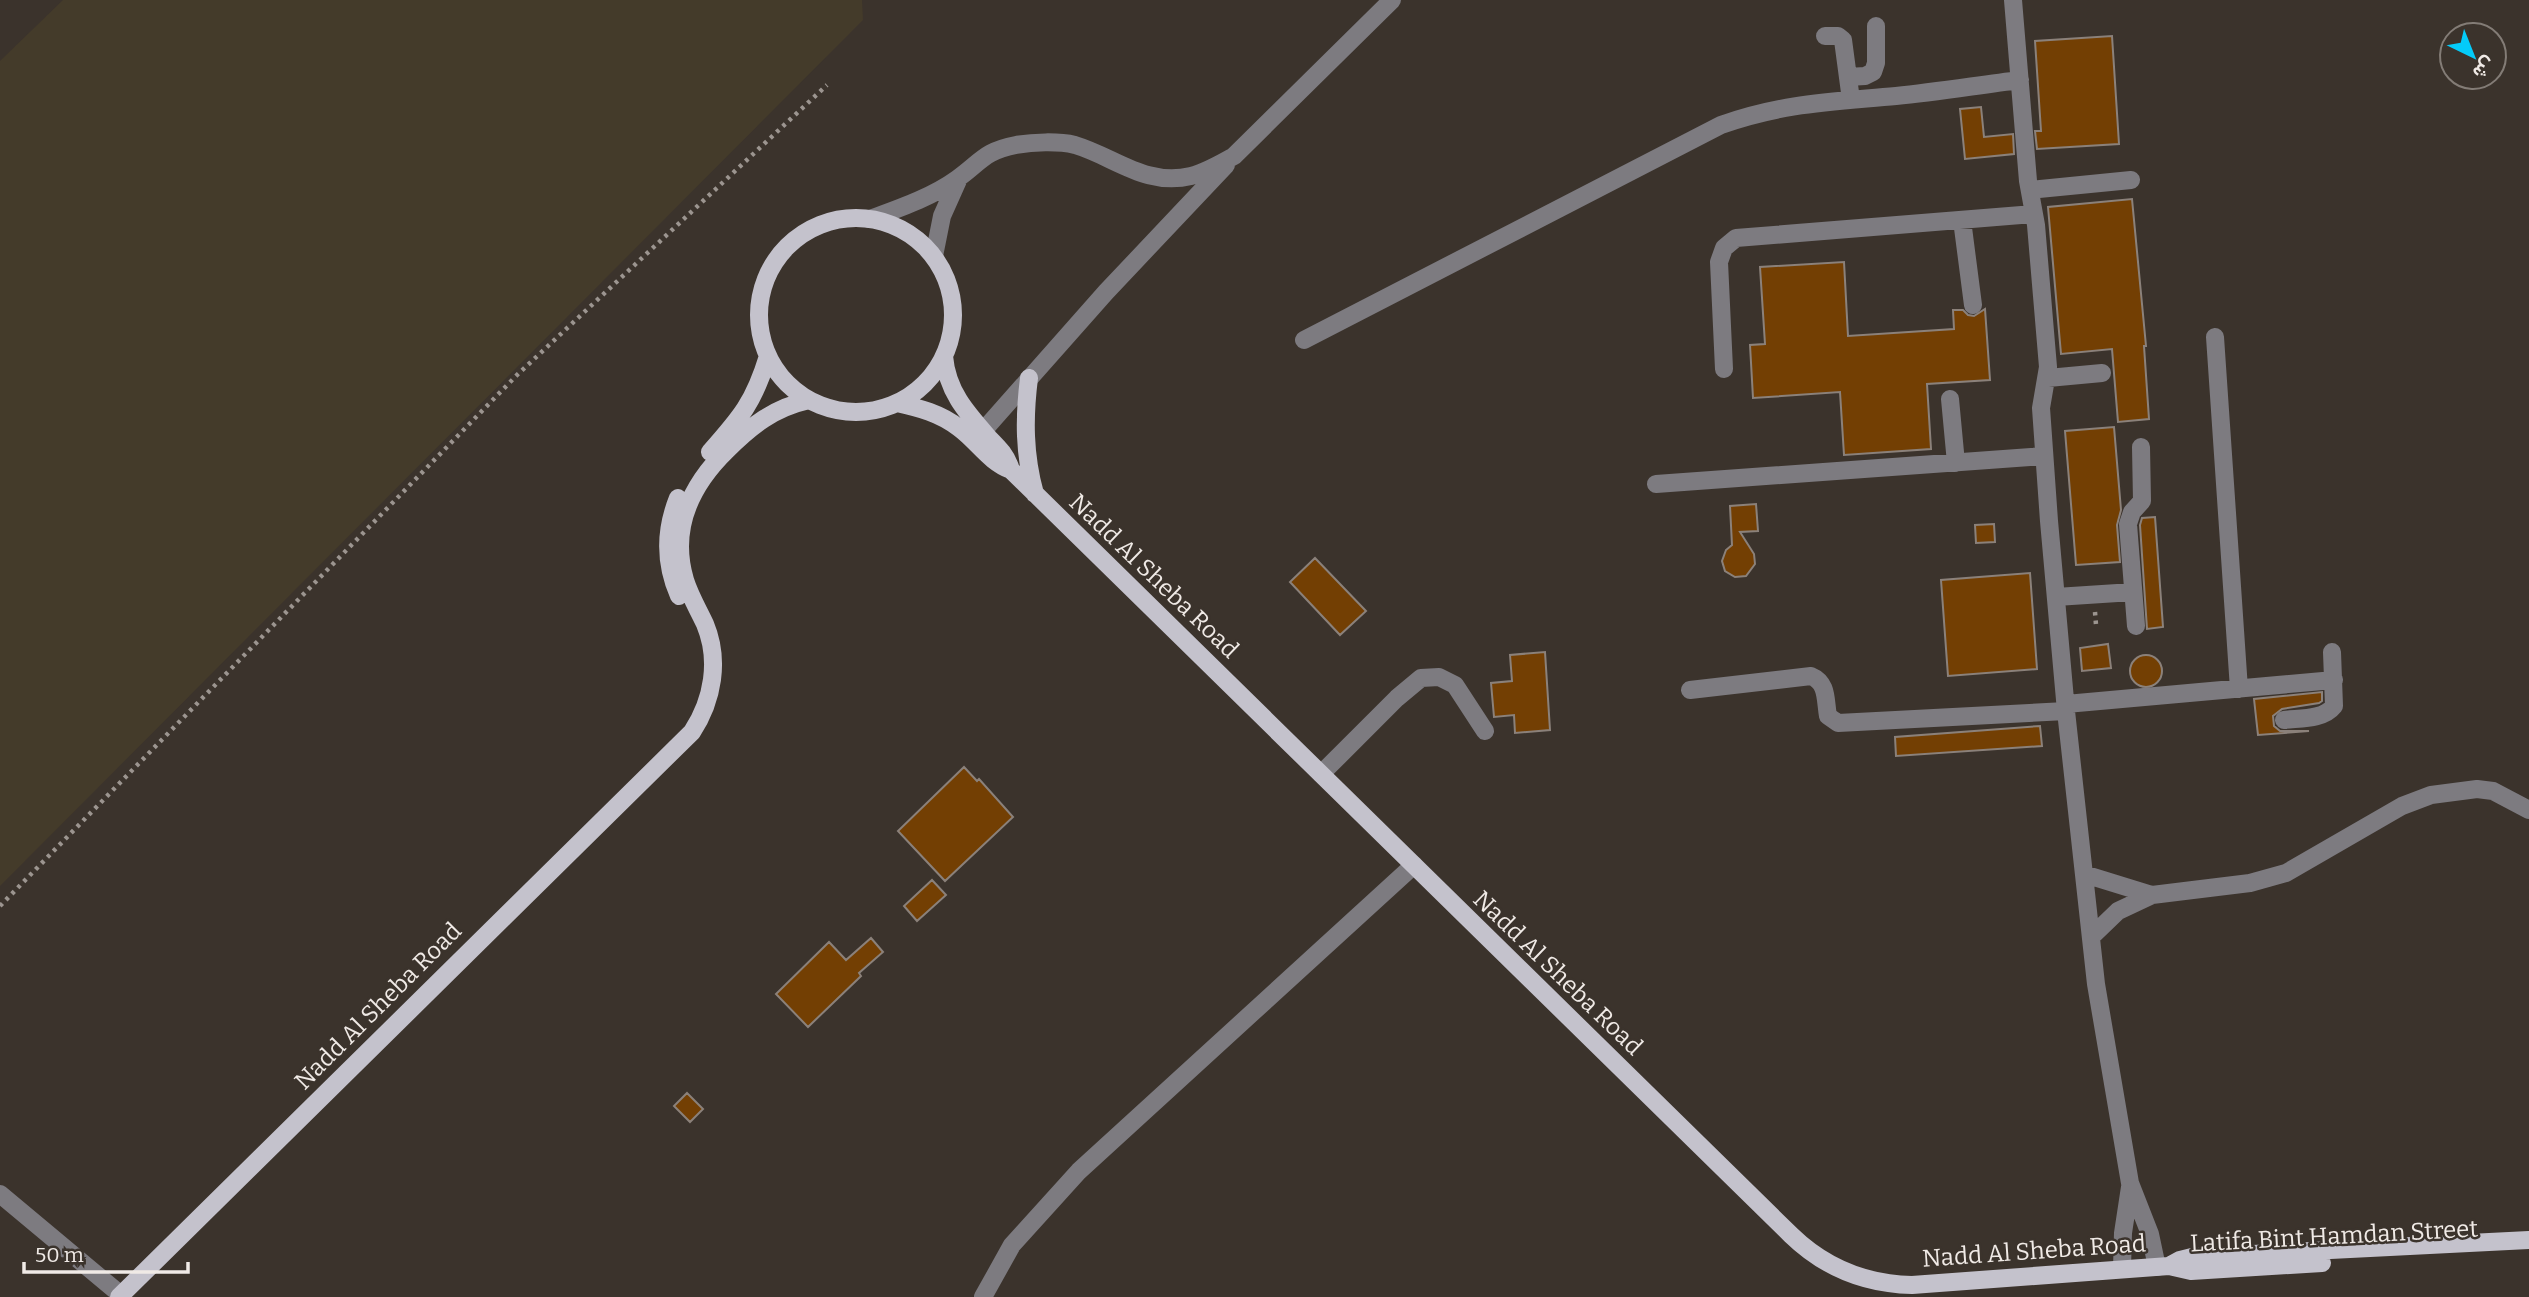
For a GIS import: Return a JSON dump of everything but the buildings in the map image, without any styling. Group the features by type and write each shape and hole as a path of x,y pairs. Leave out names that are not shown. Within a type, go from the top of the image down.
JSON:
{"main road":[{"path":"870,219 885,222 912,235 934,256 948,283 953,305 952,327 944,356 924,383 897,403 883,408 852,412 808,400 785,381 768,356 760,327 761,296 768,275 780,255 802,235 827,222 870,219"},
{"name":"Nadd Al Sheba Road","path":"672,750 696,698 701,663 694,630 670,572 670,523 688,478 753,399 768,356"},
{"name":"Nadd Al Sheba Road","path":"944,356 949,385 956,398 1004,453 1011,470"},
{"path":"1030,378 1025,438 1035,494"},
{"name":"Nadd Al Sheba Road","path":"120,1296 684,740 704,712 713,673 710,640 689,593 681,561 681,529 690,498 708,470 753,425 779,409 808,400"},
{"name":"Nadd Al Sheba Road","path":"897,403 931,411 947,419 996,462 1011,470 1805,1248 1837,1269 1873,1282 1912,1285 2163,1266"},
{"name":"Latifa Bint Hamdan Street","path":"2163,1266 2192,1257 2529,1240"},
{"name":"Latifa Bint Hamdan Street","path":"2163,1266 2191,1271 2529,1250"}],"street":[{"path":"984,431 1234,156 1392,0"},
{"path":"2013,0 2048,378 2041,408 2044,456 2066,708 2096,984 2130,1183 2163,1266"},
{"path":"1848,77 1865,76 1873,72 1876,63 1876,26"},
{"path":"1825,36 1838,36 1843,40 1850,100"},
{"path":"1304,340 1721,125 1785,106 1900,96 2020,80"},
{"path":"870,219 916,201 958,178 984,156 1009,147 1035,143 1073,145 1133,171 1160,178 1189,176 1234,156"},
{"path":"934,256 942,216 958,178"},
{"path":"2030,190 2131,180"},
{"path":"1724,369 1719,262 1729,242 1743,236 2034,214"},
{"path":"1962,220 1973,305"},
{"path":"2215,337 2239,689"},
{"path":"2048,378 2102,373"},
{"path":"1950,399 1956,463"},
{"path":"2136,626 2128,524 2132,512 2142,501 2141,447"},
{"path":"1656,484 2044,456"},
{"path":"2056,597 2133,592"},
{"path":"2284,720 2329,712 2335,702 2332,652"},
{"path":"1690,690 1811,676 1824,687 1828,716 1838,723 2066,708 2334,680"},
{"path":"1321,774 1397,698 1421,678 1439,677 1455,685 1485,731"},
{"path":"2091,937 2118,911 2152,895 2250,883 2300,867 2414,800 2431,795 2477,789 2493,791 2529,810"},
{"path":"983,1297 1012,1245 1080,1171 1414,865"},
{"path":"2084,874 2152,895"},
{"path":"2122,1268 2123,1233 2130,1183"},
{"path":"0,1194 120,1296"}],"path":[{"path":"0,906 517,375 827,85"}],"shaded area":[{"path":"63,0 862,0 863,20 0,886 0,61"}]}
